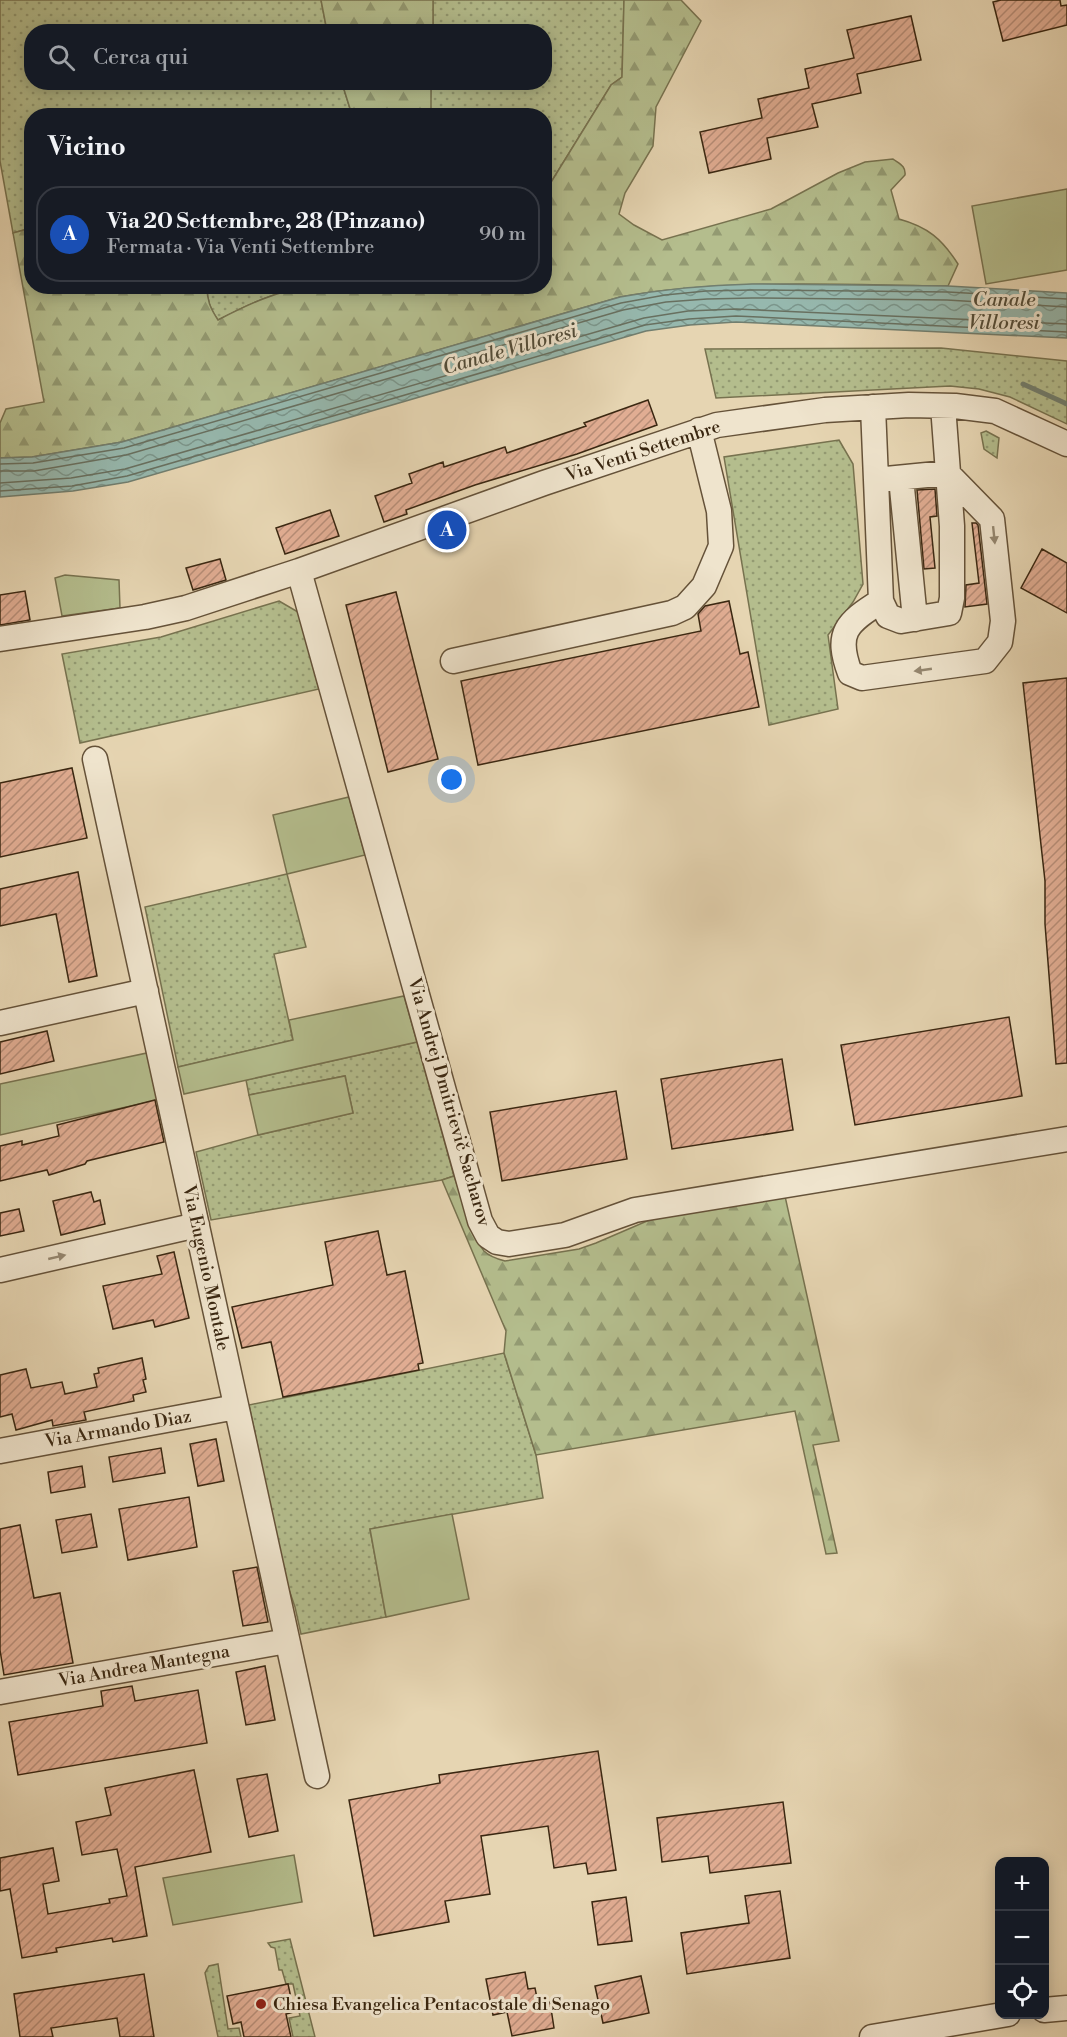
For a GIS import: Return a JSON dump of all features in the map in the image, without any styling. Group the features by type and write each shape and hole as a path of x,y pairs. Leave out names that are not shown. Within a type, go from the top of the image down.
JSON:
{"street":[{"name":"Via Venti Settembre","path":"0,639 145,618 186,608 299,571 533,487 717,425 803,413 873,407 943,406 995,411 1067,444"},
{"path":"873,407 881,601 888,616 901,621 949,613 952,598 952,526 943,406"},
{"path":"453,661 672,613 685,607 704,586 721,546 719,511 699,430"},
{"path":"876,480 947,473"},
{"path":"881,601 849,625 843,641 844,658 850,674 862,678 985,661 1000,642 1003,621 992,519 947,473"},
{"path":"901,478 915,619"},
{"name":"Via Andrej Dmitrievič Sacharov","path":"299,571 480,1221 488,1236 497,1242 509,1245 565,1235 635,1210 1067,1139"},
{"name":"Via Eugenio Montale","path":"95,759 317,1776"},
{"path":"0,1023 146,991"},
{"path":"0,1270 197,1225"},
{"name":"Via Armando Diaz","path":"0,1451 237,1407"},
{"name":"Via Andrea Mantegna","path":"0,1692 287,1641"},
{"path":"1049,2010 1067,2008"},
{"path":"872,2037 995,2016"}],"green space":[{"path":"0,0 321,0 326,24 24,24 24,90 344,90 350,108 24,108 24,230 13,233 0,161"},
{"path":"321,0 433,0 433,24 326,24"},
{"path":"433,0 624,0 622,77 611,85 552,181 552,108 430,108 431,90 552,90 552,24 433,24"},
{"path":"624,0 681,0 701,21 656,107 653,146 625,193 619,214 634,225 662,240 771,209 838,173 865,162 893,159 905,169 905,175 891,190 899,219 926,230 952,255 958,264 948,286 742,285 701,287 620,297 122,442 32,457 0,458 0,423 6,409 44,402 24,294 208,294 218,320 278,294 552,294 552,181 611,85 622,77"},
{"path":"344,90 431,90 431,108 350,108"},
{"path":"1067,189 1067,270 986,284 972,206"},
{"path":"24,230 24,293 13,233"},
{"path":"208,294 278,294 218,320"},
{"path":"941,348 1067,361 1067,424 1010,397 979,389 950,386 716,398 705,349"},
{"path":"986,431 999,438 997,458 984,449 981,433"},
{"path":"839,440 853,464 863,584 853,602 828,635 838,709 769,725 724,457"},
{"path":"65,575 119,580 120,608 62,616 55,578"},
{"path":"279,601 298,612 319,689 80,743 62,654 161,637"},
{"path":"349,797 365,855 287,874 273,815"},
{"path":"287,874 306,947 274,954 293,1040 178,1067 145,907"},
{"path":"404,996 417,1042 184,1094 178,1067 293,1040 289,1020"},
{"path":"417,1042 454,1176 211,1220 196,1152 353,1113 345,1076 249,1095 246,1080"},
{"path":"147,1053 158,1100 0,1135 0,1084"},
{"path":"345,1076 353,1113 258,1135 249,1095"},
{"path":"454,1176 480,1245 489,1255 505,1261 579,1249 654,1218 785,1196 839,1441 813,1445 837,1553 826,1554 795,1411 536,1455 504,1353 506,1331 442,1180"},
{"path":"504,1353 536,1455 543,1498 370,1529 386,1617 301,1634 286,1581 249,1405"},
{"path":"452,1514 469,1599 386,1617 370,1529"},
{"path":"294,1855 302,1902 173,1925 163,1878"},
{"path":"290,1939 315,2037 293,2037 289,2018 300,2016 293,1984 286,1984 282,1970 279,1970 275,1948 268,1943"},
{"path":"218,1964 228,2029 239,2028 241,2037 218,2037 205,1973 209,1966"}],"water":[{"name":"Canale Villoresi","path":"752,284 948,286 1067,293 1067,338 736,322 646,331 128,482 73,491 0,497 0,458 32,457 122,442 620,297 686,288"}],"building":[{"path":"1060,0 1061,6 1067,5 1067,25 1003,41 993,2"},
{"path":"911,16 921,60 857,74 861,93 812,104 818,127 767,138 771,159 709,173 700,132 762,118 758,99 809,88 805,69 854,58 847,30"},
{"path":"648,400 657,425 577,454 475,485 406,510 407,514 384,522 375,496 412,483 409,474 443,462 444,467 505,447 507,453 586,426 584,423"},
{"path":"935,489 937,516 930,517 935,568 924,569 917,490"},
{"path":"330,510 339,536 285,554 276,528"},
{"path":"972,523 978,525 987,604 965,607 966,585 979,583"},
{"path":"1042,549 1067,563 1067,613 1021,588"},
{"path":"220,559 226,580 193,590 186,568"},
{"path":"25,591 30,620 0,625 0,595"},
{"path":"396,592 438,759 388,772 346,605"},
{"path":"729,601 740,654 748,652 759,707 478,765 461,681 701,631 698,614 705,606"},
{"path":"1067,678 1067,1063 1056,1064 1045,924 1045,881 1023,683"},
{"path":"72,768 87,838 0,857 0,783"},
{"path":"78,872 97,976 69,982 56,914 0,926 0,889"},
{"path":"1009,1017 1022,1096 855,1125 841,1045"},
{"path":"47,1031 54,1061 0,1074 0,1042"},
{"path":"782,1059 793,1130 672,1149 661,1079"},
{"path":"616,1091 627,1159 502,1181 490,1112"},
{"path":"155,1100 164,1142 87,1161 85,1164 49,1175 47,1170 0,1181 0,1146 22,1141 22,1145 59,1136 57,1125"},
{"path":"91,1192 94,1202 100,1200 105,1224 61,1235 53,1201"},
{"path":"19,1209 24,1231 0,1236 0,1213"},
{"path":"378,1231 387,1275 405,1271 423,1363 418,1364 419,1370 283,1397 271,1342 242,1348 232,1307 333,1285 325,1242"},
{"path":"174,1252 189,1318 155,1327 153,1320 113,1329 103,1286 162,1274 157,1256"},
{"path":"142,1358 146,1392 133,1395 134,1401 84,1412 86,1420 53,1426 52,1420 16,1430 12,1414 0,1417 0,1375 26,1369 31,1388 62,1382 65,1394 97,1387 94,1374 99,1373 98,1368"},
{"path":"216,1439 224,1481 198,1486 190,1444"},
{"path":"161,1448 165,1473 113,1482 109,1457"},
{"path":"82,1466 85,1487 51,1493 48,1472"},
{"path":"189,1497 197,1547 128,1560 119,1509"},
{"path":"91,1514 97,1547 62,1553 56,1520"},
{"path":"20,1525 34,1598 60,1593 73,1663 4,1675 0,1650 0,1529"},
{"path":"257,1567 268,1622 243,1626 233,1571"},
{"path":"265,1666 275,1720 246,1725 236,1672"},
{"path":"132,1686 135,1701 198,1690 207,1743 18,1775 9,1722 103,1706 101,1691"},
{"path":"598,1751 616,1870 588,1874 586,1863 554,1868 548,1826 481,1836 490,1894 445,1901 449,1922 374,1936 349,1800 440,1783 439,1775"},
{"path":"194,1770 211,1852 135,1867 147,1936 113,1942 112,1938 56,1948 57,1952 22,1958 10,1889 0,1891 0,1858 53,1848 59,1881 43,1884 48,1914 110,1903 109,1899 127,1896 117,1849 82,1855 76,1822 111,1815 105,1788"},
{"path":"267,1774 278,1831 249,1837 237,1779"},
{"path":"783,1802 791,1863 710,1873 708,1856 662,1862 657,1818"},
{"path":"780,1891 790,1958 687,1974 681,1933 749,1923 745,1896"},
{"path":"626,1897 632,1941 598,1945 592,1902"},
{"path":"525,1972 528,1989 535,1988 538,2003 550,2002 554,2028 512,2036 507,2012 493,2015 486,1979"},
{"path":"144,1974 154,2037 120,2037 117,2018 51,2028 53,2037 20,2037 14,1994"},
{"path":"641,1976 649,2013 603,2023 595,1986"},
{"name":"Chiesa Evangelica Pentacostale di Senago","path":"288,1984 294,2012 286,2014 291,2037 244,2037 241,2022 233,2024 227,1996"}],"waterway":[{"path":"1023,384 1067,404"}],"place":[{"name":"Via 20 Settembre, 28 (Pinzano)","path":"447,530"},
{"name":"Chiesa Evangelica Pentacostale di Senago","path":"261,2004"}]}
